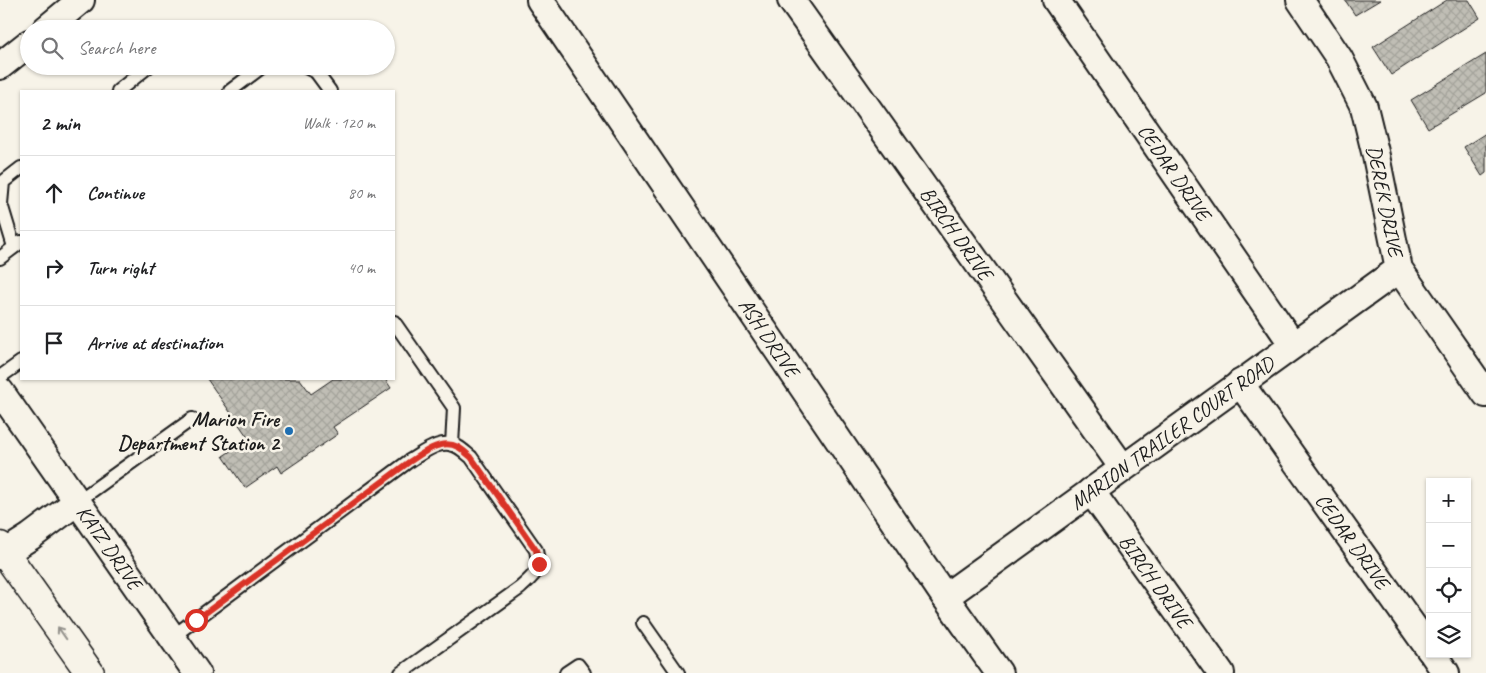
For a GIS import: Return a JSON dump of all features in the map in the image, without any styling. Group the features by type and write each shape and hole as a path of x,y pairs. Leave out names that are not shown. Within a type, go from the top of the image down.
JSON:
{"main road":[{"path":"2,552 90,673"}],"street":[{"path":"57,20 81,0"},
{"name":"ASH DRIVE","path":"540,0 945,597 999,673"},
{"name":"BIRCH DRIVE","path":"791,0 1123,468"},
{"name":"CEDAR DRIVE","path":"1056,0 1293,345"},
{"name":"DEREK DRIVE","path":"1300,0 1339,58 1364,107 1376,156 1398,269 1486,394"},
{"path":"0,66 20,50"},
{"name":"MARION TRAILER COURT ROAD","path":"945,597 1398,269"},
{"name":"CEDAR DRIVE","path":"1240,383 1426,644"},
{"path":"0,391 78,501"},
{"name":"BIRCH DRIVE","path":"1091,491 1221,673"},
{"name":"KATZ DRIVE","path":"2,552 30,537 78,501 197,673"},
{"path":"1436,658 1446,673"}],"lane":[{"path":"119,90 138,75"},
{"path":"231,90 252,75"},
{"path":"318,75 329,90"},
{"path":"0,258 18,245 2,204 3,182 20,169"},
{"path":"395,323 454,408 452,445"},
{"path":"0,377 20,363"},
{"path":"78,501 192,419"},
{"path":"172,637 409,462 435,446 446,443 457,446 471,457 536,550 539,564 534,575 520,588 401,673"},
{"path":"643,623 678,673"},
{"path":"566,673 578,665 584,673"}],"building":[{"path":"1345,0 1380,0 1355,15"},
{"path":"1447,0 1469,0 1480,18 1391,75 1373,47"},
{"path":"1486,54 1486,93 1428,128 1411,100"},
{"path":"1486,133 1486,173 1482,176 1464,147"},
{"name":"Marion Fire Department Station 2","path":"208,380 301,380 311,394 332,380 386,380 391,388 333,427 338,434 281,473 277,466 245,488 223,456 249,439"}],"place":[{"name":"Marion Fire Department Station 2","path":"289,431"}],"route":[{"path":"196,620 409,462 435,446 446,443 457,446 471,457 536,550 539,564"}]}
